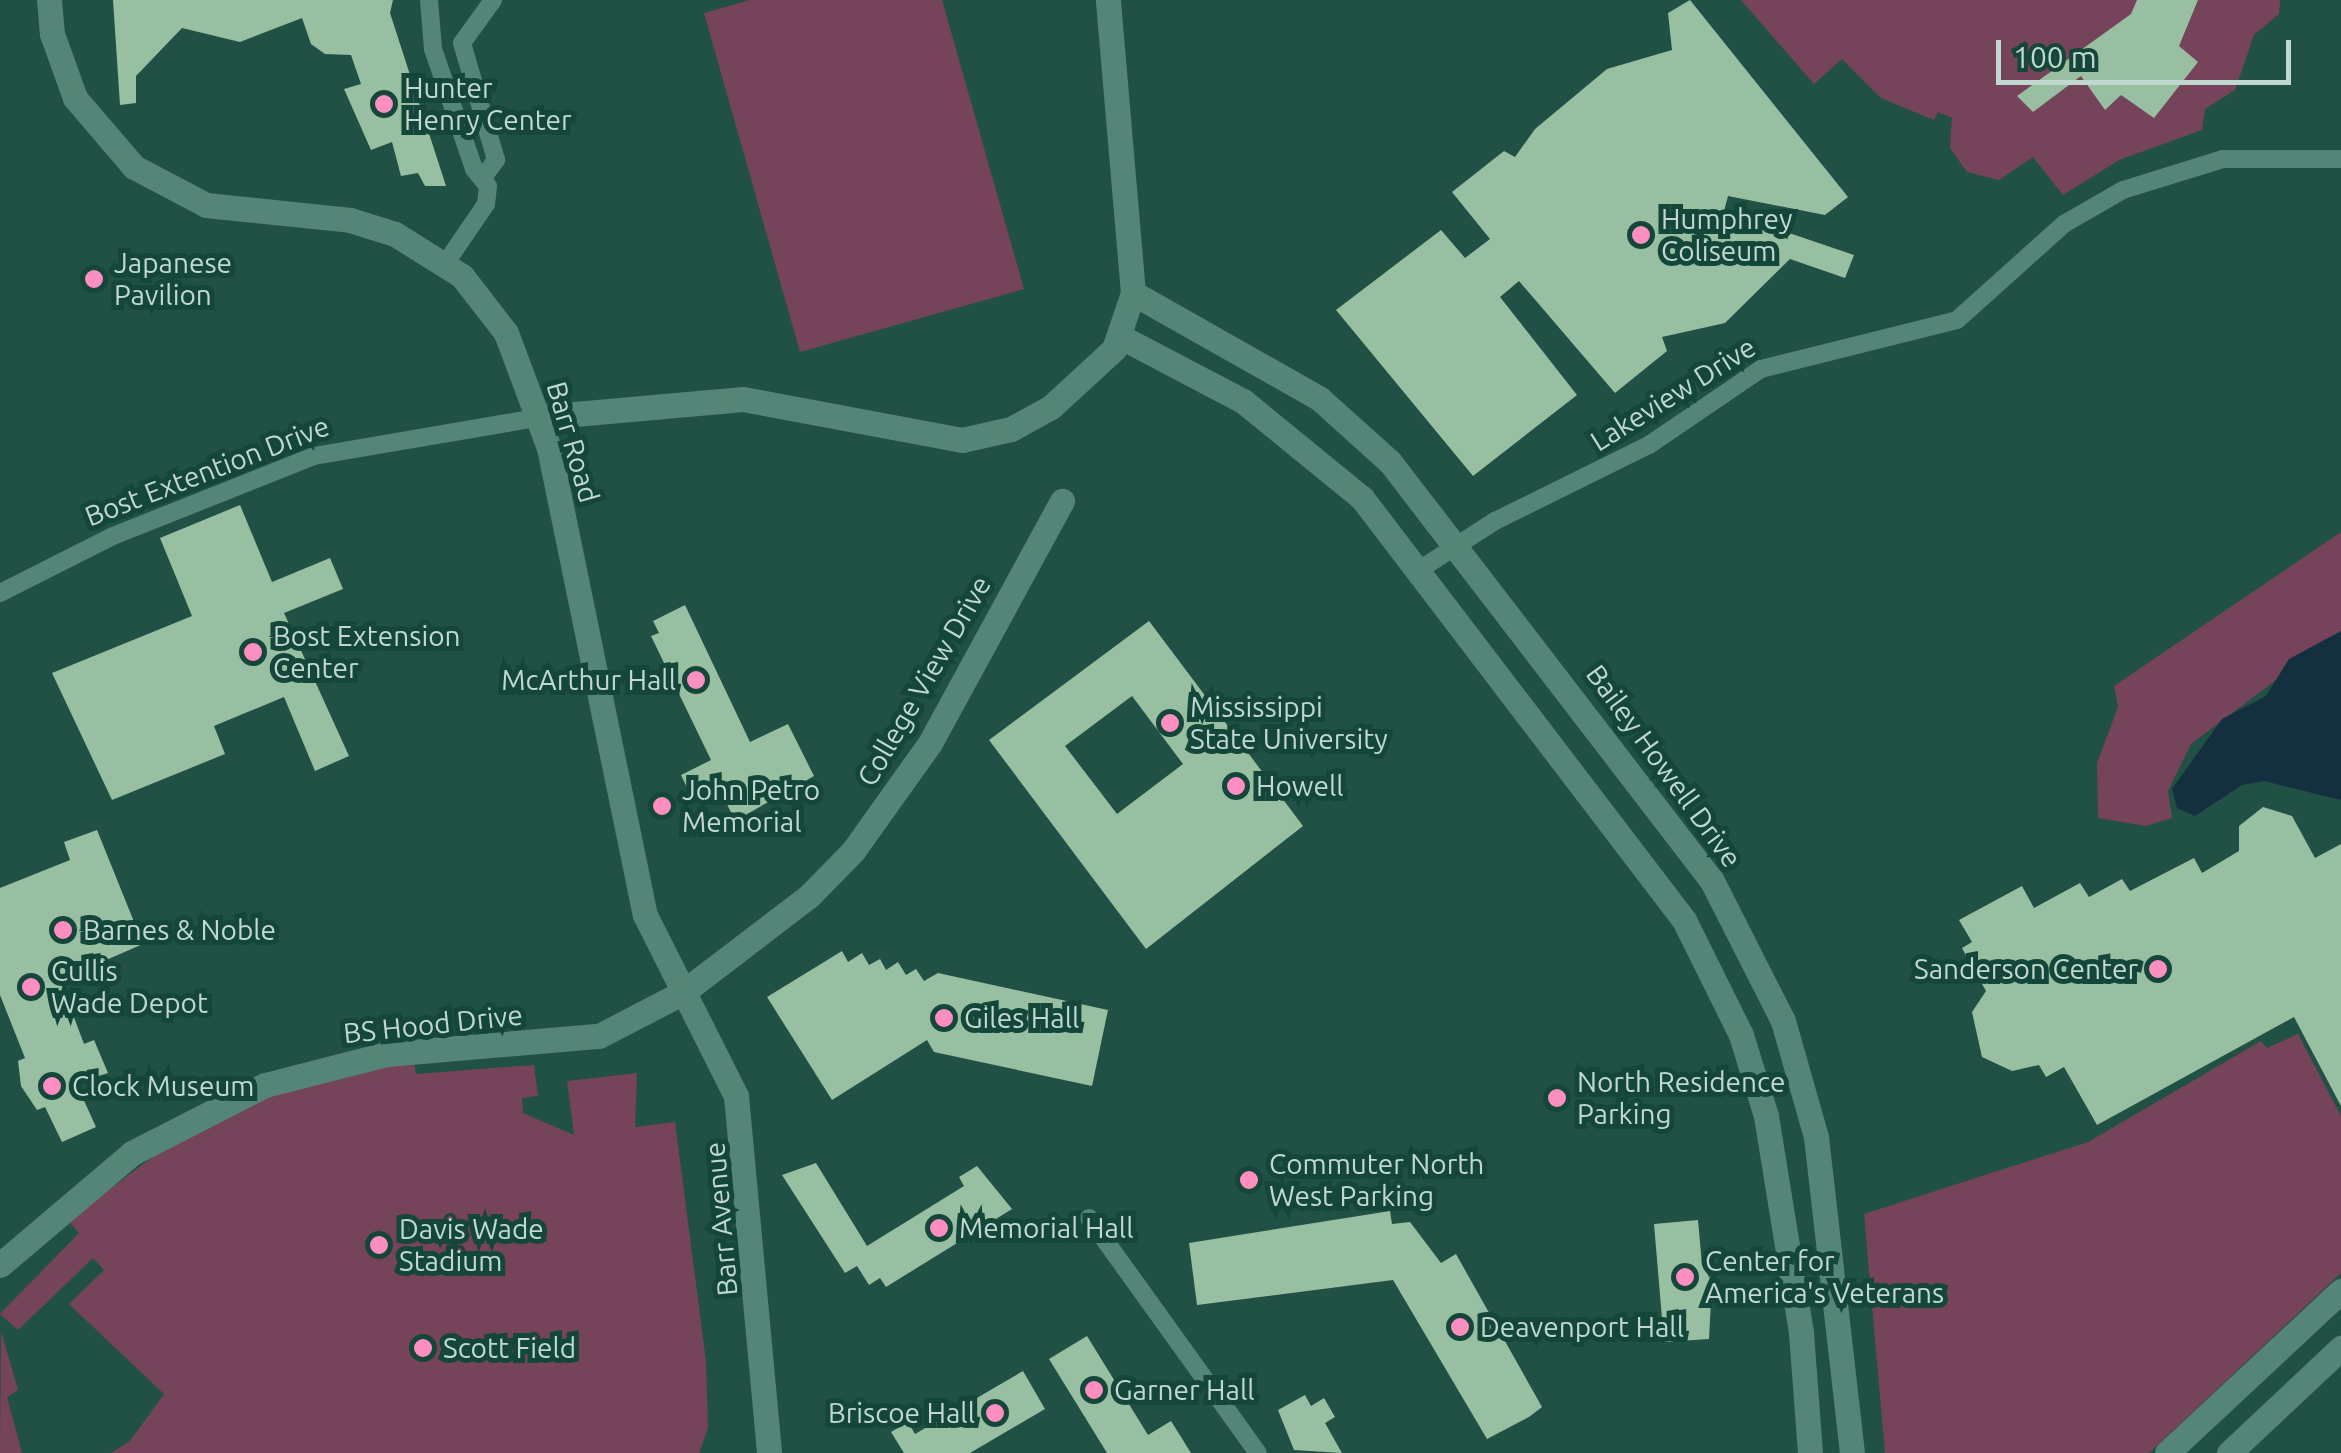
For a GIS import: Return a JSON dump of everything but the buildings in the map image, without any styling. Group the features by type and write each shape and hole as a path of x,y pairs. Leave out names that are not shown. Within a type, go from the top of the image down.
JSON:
{"street":[{"name":"Barr Road","path":"49,0 52,34 75,98 103,138 152,179 224,210 367,224 446,264 506,333 541,417 637,887 682,992"},
{"path":"428,0 432,50 474,168 486,175"},
{"path":"432,50 462,43 493,0"},
{"path":"1108,0 1133,293 1121,338 1243,401 1305,446 1422,568 1640,853 1684,920 1741,1035 1780,1196 1810,1453"},
{"path":"446,264 486,204 486,175 496,160 462,43"},
{"name":"Lakeview Drive","path":"1422,568 1459,544 1615,464 1777,361 1957,320 2064,224 2123,190 2224,159 2341,159"},
{"name":"Bailey Howell Drive","path":"1133,293 1320,399 1390,462 1459,544 1679,831 1737,925 1783,1021 1816,1137 1835,1257 1852,1453"},
{"name":"Bost Extention Drive","path":"0,592 113,536 314,456 541,417 743,399 976,439 1051,407 1121,338"},
{"name":"College View Drive","path":"682,992 809,896 853,851 930,743 1062,501"},
{"name":"BS Hood Drive","path":"0,1264 132,1153 264,1085 387,1054 598,1036 682,992"},
{"name":"Barr Avenue","path":"682,992 726,1070 746,1140 769,1453"},
{"path":"1089,1218 1258,1453"},
{"path":"2166,1453 2341,1291"},
{"path":"2229,1453 2341,1348"}],"shaded area":[{"path":"750,0 942,0 1024,289 800,352 704,13"},
{"path":"1741,0 2280,0 2279,14 2254,35 2235,90 2205,109 2202,130 2119,160 2063,195 2033,157 1999,180 1967,172 1950,148 1952,118 1938,112 1934,120 1881,98 1842,59 1814,84"},
{"path":"2341,532 2341,631 2191,744 2168,791 2172,818 2146,826 2098,818 2097,763 2118,707 2114,686"},
{"path":"2298,1034 2341,1116 2341,1273 2149,1453 1885,1453 1864,1214 2088,1142 2261,1041 2267,1048"},
{"name":"Davis Wade Stadium","path":"413,1057 416,1074 534,1065 538,1096 522,1098 523,1113 574,1135 567,1081 637,1073 635,1127 675,1122 706,1361 708,1428 699,1453 111,1453 130,1441 164,1394 69,1304 104,1270 93,1258 18,1330 0,1314 79,1233 68,1220 173,1142 287,1086"},
{"path":"1,1331 18,1390 7,1397 22,1453 0,1453"}],"water":[{"path":"2341,631 2341,800 2264,781 2242,785 2195,816 2177,808 2172,789 2222,719 2266,696 2289,659"}],"place":[{"name":"Hunter Henry Center","path":"384,104"},
{"name":"Humphrey Coliseum","path":"1641,235"},
{"name":"Japanese Pavilion","path":"94,279"},
{"name":"Bost Extension Center","path":"253,652"},
{"name":"McArthur Hall","path":"696,680"},
{"name":"Mississippi State University","path":"1170,723"},
{"name":"Howell","path":"1236,786"},
{"name":"John Petro Memorial","path":"662,806"},
{"name":"Barnes & Noble","path":"63,930"},
{"name":"Sanderson Center","path":"2158,969"},
{"name":"Cullis Wade Depot","path":"31,987"},
{"name":"Giles Hall","path":"944,1018"},
{"name":"Clock Museum","path":"52,1086"},
{"name":"North Residence Parking","path":"1557,1098"},
{"name":"Commuter North West Parking","path":"1249,1180"},
{"name":"Memorial Hall","path":"939,1228"},
{"name":"Davis Wade Stadium","path":"379,1245"},
{"name":"Center for America's Veterans","path":"1685,1277"},
{"name":"Deavenport Hall","path":"1460,1327"},
{"name":"Scott Field","path":"423,1348"},
{"name":"Garner Hall","path":"1094,1390"},
{"name":"Briscoe Hall","path":"995,1413"}]}
